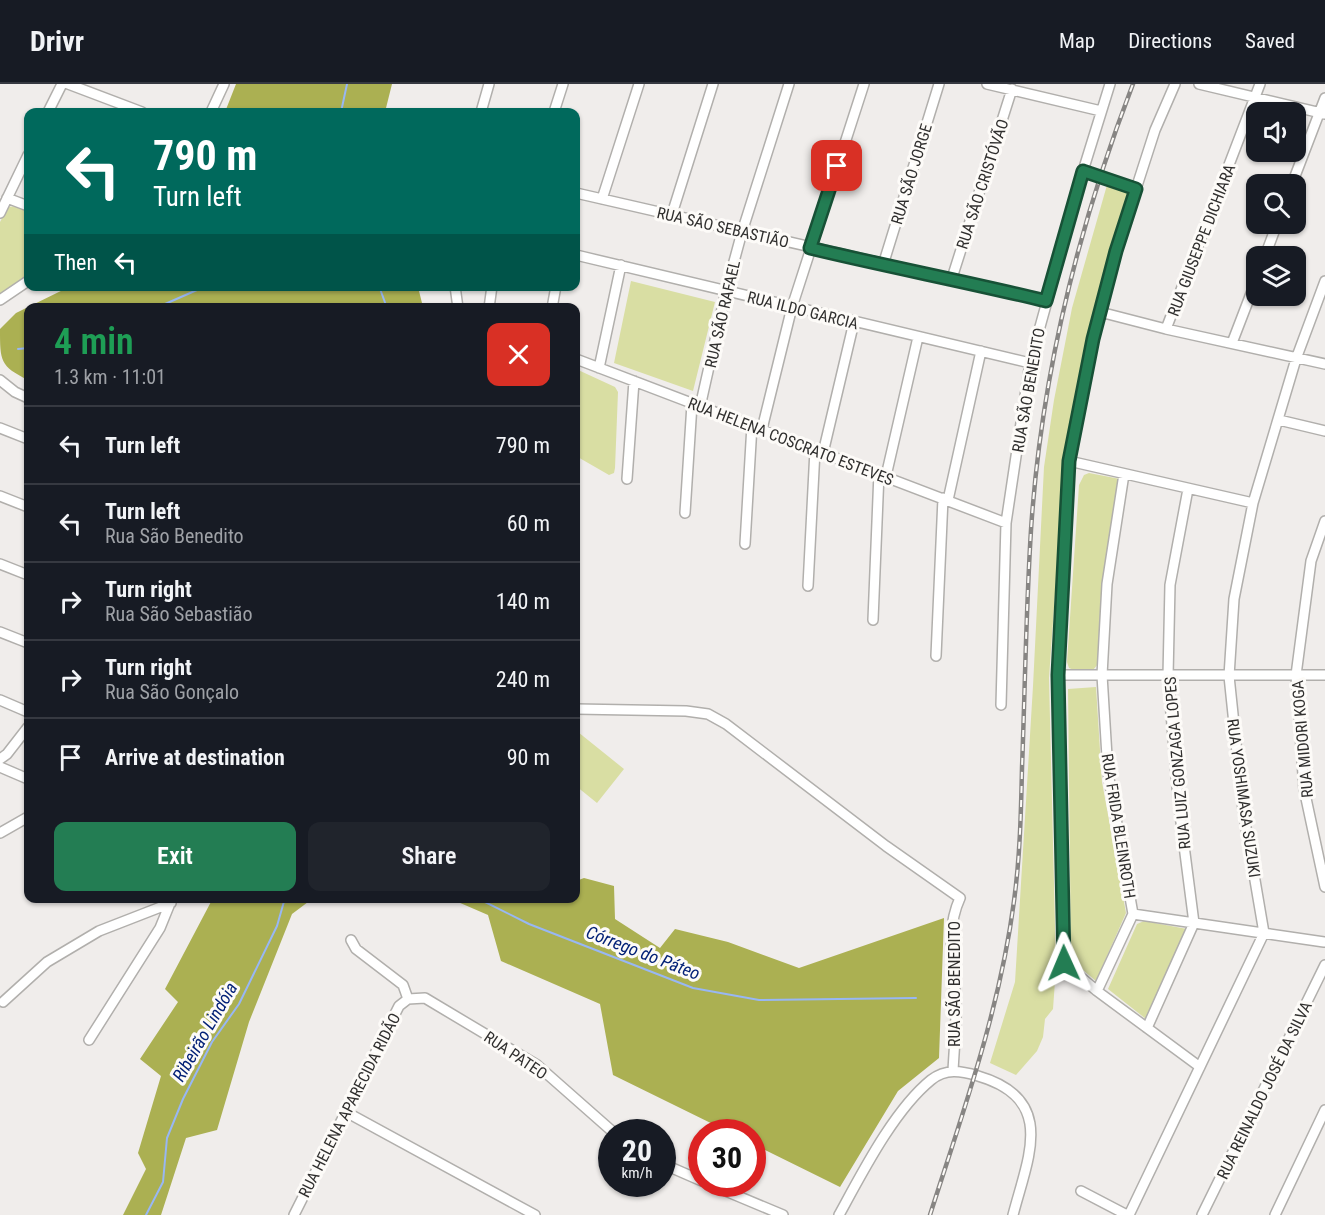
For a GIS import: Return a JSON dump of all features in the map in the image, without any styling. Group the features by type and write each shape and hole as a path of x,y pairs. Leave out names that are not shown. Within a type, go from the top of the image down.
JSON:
{"street":[{"path":"50,108 62,84"},
{"path":"68,84 131,108"},
{"path":"213,108 224,84"},
{"path":"482,108 489,84"},
{"path":"555,108 563,84"},
{"path":"602,199 639,84"},
{"path":"672,214 713,84"},
{"name":"RUA SÃO RAFAEL","path":"685,513 696,405 742,232 789,84"},
{"path":"745,544 757,427 810,248 864,84"},
{"name":"RUA SÃO JORGE","path":"883,265 939,84"},
{"path":"987,84 1101,111"},
{"name":"RUA SÃO BENEDITO","path":"1001,705 1006,523 1030,363 1083,171 1110,84"},
{"path":"1175,84 1155,130 1100,312 1089,355 1069,461 1058,675 1064,963 1200,1067"},
{"path":"1199,84 1322,113"},
{"name":"RUA GIUSEPPE DICHIARA","path":"1166,329 1260,84"},
{"name":"RUA SÃO CRISTÓVÃO","path":"952,278 1012,89"},
{"path":"1296,174 1322,113 1325,98"},
{"path":"0,213 24,163"},
{"path":"1083,171 1136,189"},
{"name":"RUA SÃO SEBASTIÃO","path":"580,194 1046,301"},
{"path":"7,198 24,204"},
{"name":"RUA ILDO GARCIA","path":"580,256 1030,363"},
{"path":"599,368 621,266"},
{"name":"RUA YOSHIMASA SUZUKI","path":"1264,933 1244,810 1229,676 1234,599 1253,503 1296,359 1325,281"},
{"path":"0,300 24,283"},
{"path":"1232,343 1246,306"},
{"path":"1100,312 1325,364"},
{"path":"808,586 819,451 854,322"},
{"path":"873,620 882,475 918,337"},
{"path":"936,656 945,499 981,351"},
{"name":"RUA HELENA COSCRATO ESTEVES","path":"580,361 1006,523"},
{"path":"0,380 24,396"},
{"path":"627,479 634,381"},
{"path":"1279,420 1325,431"},
{"path":"0,428 24,437"},
{"path":"1069,461 1253,503"},
{"name":"RUA FRIDA BLEINROTH","path":"1098,991 1133,914 1108,773 1102,675 1107,584 1124,474"},
{"name":"RUA LUIZ GONZAGA LOPES","path":"1188,489 1170,585 1168,676 1178,799 1194,923"},
{"path":"0,496 24,505"},
{"name":"RUA MIDORI KOGA","path":"1325,521 1311,561 1296,675 1304,789 1325,887"},
{"path":"0,564 24,573"},
{"path":"0,632 24,641"},
{"path":"1058,675 1325,675"},
{"path":"0,700 24,710"},
{"name":"RUA SÃO BENEDITO","path":"580,709 686,711 708,714 726,724 886,846 960,898 951,920 950,934 956,1008 953,1071"},
{"path":"0,759 24,732"},
{"path":"0,767 24,777"},
{"path":"0,833 24,819"},
{"path":"3,1002 47,962 90,936 167,903"},
{"path":"88,1040 160,928 171,903"},
{"path":"1133,914 1325,944"},
{"path":"1147,1028 1194,923"},
{"path":"1081,1191 1128,1215 1264,933"},
{"path":"351,940 357,949 403,985 408,999"},
{"name":"RUA REINALDO JOSÉ DA SILVA","path":"1202,1215 1325,964"},
{"name":"RUA PATEO","path":"408,999 425,998 537,1065 598,1119"},
{"name":"RUA HELENA APARECIDA RIDÃO","path":"294,1215 399,1006 408,999"},
{"path":"839,1214 885,1135 909,1102 939,1075 962,1071 1005,1086 1017,1097 1028,1116 1031,1127 1031,1145 1013,1215"},
{"path":"1275,1215 1325,1110"},
{"path":"346,1112 535,1215"},
{"path":"740,1197 783,1215"}],"green space":[{"path":"236,84 392,84 386,108 227,108"},
{"path":"1107,185 1128,192 1084,351 1065,452 1049,678 1056,967 1053,1009 1045,1019 1043,1037 1037,1051 1016,1075 990,1063 1015,982 1044,467 1072,308"},
{"path":"16,206 24,209 24,280 0,295 0,222 8,207"},
{"path":"631,281 715,302 693,391 614,363"},
{"path":"61,291 419,291 422,303 36,303"},
{"path":"24,309 24,378 7,366 1,356 0,348 0,329 16,313"},
{"path":"580,371 615,387 618,392 615,468 614,473 609,475 580,458"},
{"path":"1089,473 1120,479 1102,591 1098,664 1093,670 1074,670 1069,668 1067,662 1079,485 1084,475"},
{"path":"1096,687 1102,782 1126,913 1096,981 1071,960 1068,689"},
{"path":"580,734 624,769 597,803 580,789"},
{"path":"584,878 614,886 615,919 660,948 675,929 728,942 799,968 944,918 939,1058 898,1091 840,1187 766,1150 766,1119 703,1119 613,1075 600,1004 501,961 488,915 460,903 580,903 580,880"},
{"path":"210,903 307,903 292,914 249,1022 217,1130 186,1138 161,1215 123,1215 146,1169 138,1153 161,1076 140,1059 178,1002 165,989"},
{"path":"1144,921 1187,929 1146,1019 1108,989 1137,924"}],"waterway":[{"name":"Ribeirão Lindóia","path":"342,108 347,84"},
{"path":"167,303 195,291"},
{"name":"Ribeirão Lindóia","path":"381,291 385,303"},
{"path":"18,349 24,348"},
{"name":"Ribeirão Lindóia","path":"146,1215 163,1182 167,1138 183,1099 212,1042 239,1004 277,926 284,903"},
{"name":"Córrego do Páteo","path":"487,903 529,924 693,988 759,1000 916,998"}],"railway":[{"path":"930,1215 990,1021 1000,981 1014,901 1020,835 1031,530 1043,416 1053,359 1079,248 1113,138 1133,84"}],"route":[{"path":"837,166 810,248 952,278 1046,301 1083,171 1136,189 1116,251 1089,355 1069,461 1058,675 1064,963"}]}
